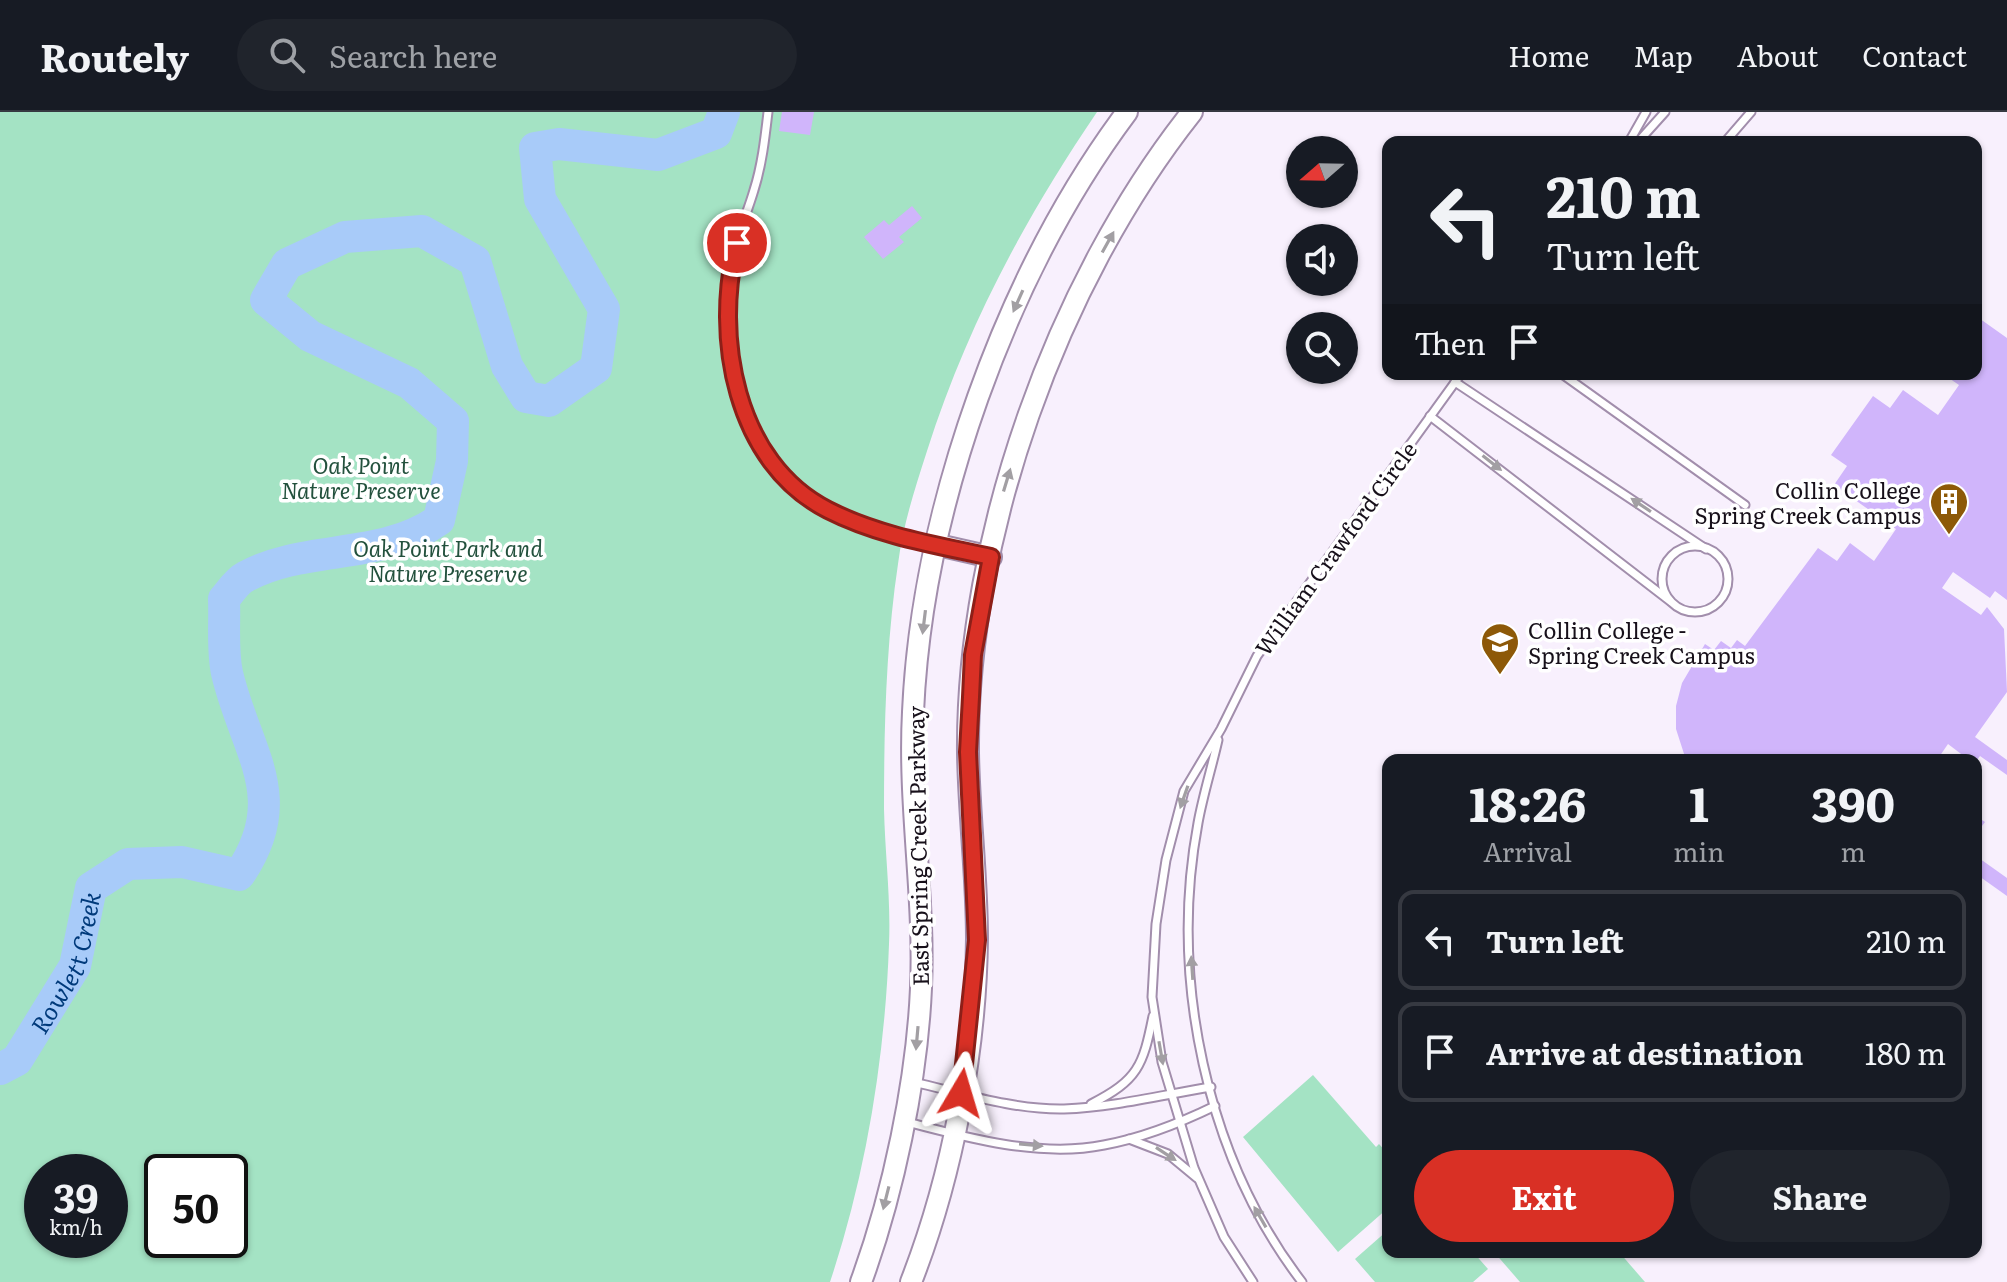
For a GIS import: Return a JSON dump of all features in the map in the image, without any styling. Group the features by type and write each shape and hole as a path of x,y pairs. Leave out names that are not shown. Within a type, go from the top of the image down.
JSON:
{"main road":[{"name":"East Spring Creek Parkway","path":"861,1282 879,1227 910,1082 921,988 914,841 913,709 938,545 961,447 992,359 1056,221 1097,151 1127,112"},
{"path":"911,1282 934,1222 961,1093 977,940 968,752 973,655 1004,489 1034,399 1069,313 1163,149 1192,112"},
{"path":"938,545 991,557"}],"lane":[{"path":"768,112 755,188 740,227 728,290 728,323 735,385 766,454 795,488 841,516 938,545"},
{"path":"1632,136 1646,112"},
{"path":"1643,136 1665,112"},
{"path":"1730,136 1751,112"},
{"path":"1570,380 1745,505"},
{"path":"1430,416 1670,601 1688,612 1710,608 1719,602 1725,592 1726,570 1721,560 1455,382"},
{"name":"William Crawford Circle","path":"1253,1282 1224,1237 1199,1179 1170,1094 1154,1010 1156,924 1166,860 1184,791 1221,729 1257,656 1455,382"},
{"path":"1670,601 1662,581 1667,561 1683,548 1706,549"},
{"name":"William Crawford Circle","path":"1221,729 1198,824 1189,921 1196,1013 1215,1106 1242,1184 1283,1257 1302,1282"},
{"path":"1086,1107 1121,1089 1138,1071 1154,1010"},
{"path":"910,1082 1021,1105 1086,1107 1211,1087"},
{"path":"902,1121 954,1135 1057,1148 1102,1146 1179,1123 1215,1106"},
{"path":"1128,1139 1168,1154 1199,1179"}],"green space":[{"name":"Oak Point Park and Nature Preserve","path":"0,112 1097,112 1045,193 979,317 943,405 903,535 886,686 884,809 889,927 883,1030 863,1158 830,1282 0,1282"},
{"path":"1313,1075 1376,1147 1379,1144 1382,1147 1382,1213 1338,1252 1243,1137"},
{"path":"1382,1235 1382,1258 1478,1258 1488,1269 1473,1282 1375,1282 1355,1259"},
{"path":"1499,1258 1624,1258 1645,1282 1520,1282"}],"building":[{"path":"782,112 814,112 810,135 779,131"},
{"path":"912,206 922,218 899,237 904,242 883,259 864,237 884,220 889,225"},
{"name":"Collin College Spring Creek Campus","path":"1982,320 2007,338 2007,600 1995,591 1990,598 1953,572 1942,588 1981,615 1987,607 2004,629 2007,692 1975,737 2007,760 2007,775 1982,757 1982,754 1961,754 1948,744 1941,754 1684,754 1676,729 1676,706 1682,683 1705,644 1714,650 1721,641 1731,648 1737,640 1745,646 1818,548 1837,561 1850,543 1874,561 1896,529 1834,485 1847,466 1831,455 1873,396 1890,408 1903,390 1938,415 1959,385 1952,380 1982,380"},
{"path":"1982,860 2007,878 2007,896 1982,878"}],"waterway":[{"name":"Rowlett Creek","path":"0,1069 17,1060 75,966 91,888 128,864 182,862 239,875 255,847 262,822 264,797 260,774 225,664 224,599 231,590 242,579 268,567 393,542 439,520 452,461 453,421 409,383 310,336 266,300 287,264 345,237 422,231 475,261 507,366 526,397 549,401 596,368 604,309 540,199 535,148 559,144 658,155 716,133 724,112"}],"place":[{"name":"Collin College Spring Creek Campus","path":"1949,536"},
{"name":"Collin College - Spring Creek Campus","path":"1500,676"}],"route":[{"path":"737,243 728,290 728,323 735,385 756,436 778,470 815,503 841,516 910,539 991,557 973,655 968,752 977,940 961,1093"}],"park label":[{"name":"Oak Point Nature Preserve","path":"361,476"}]}
